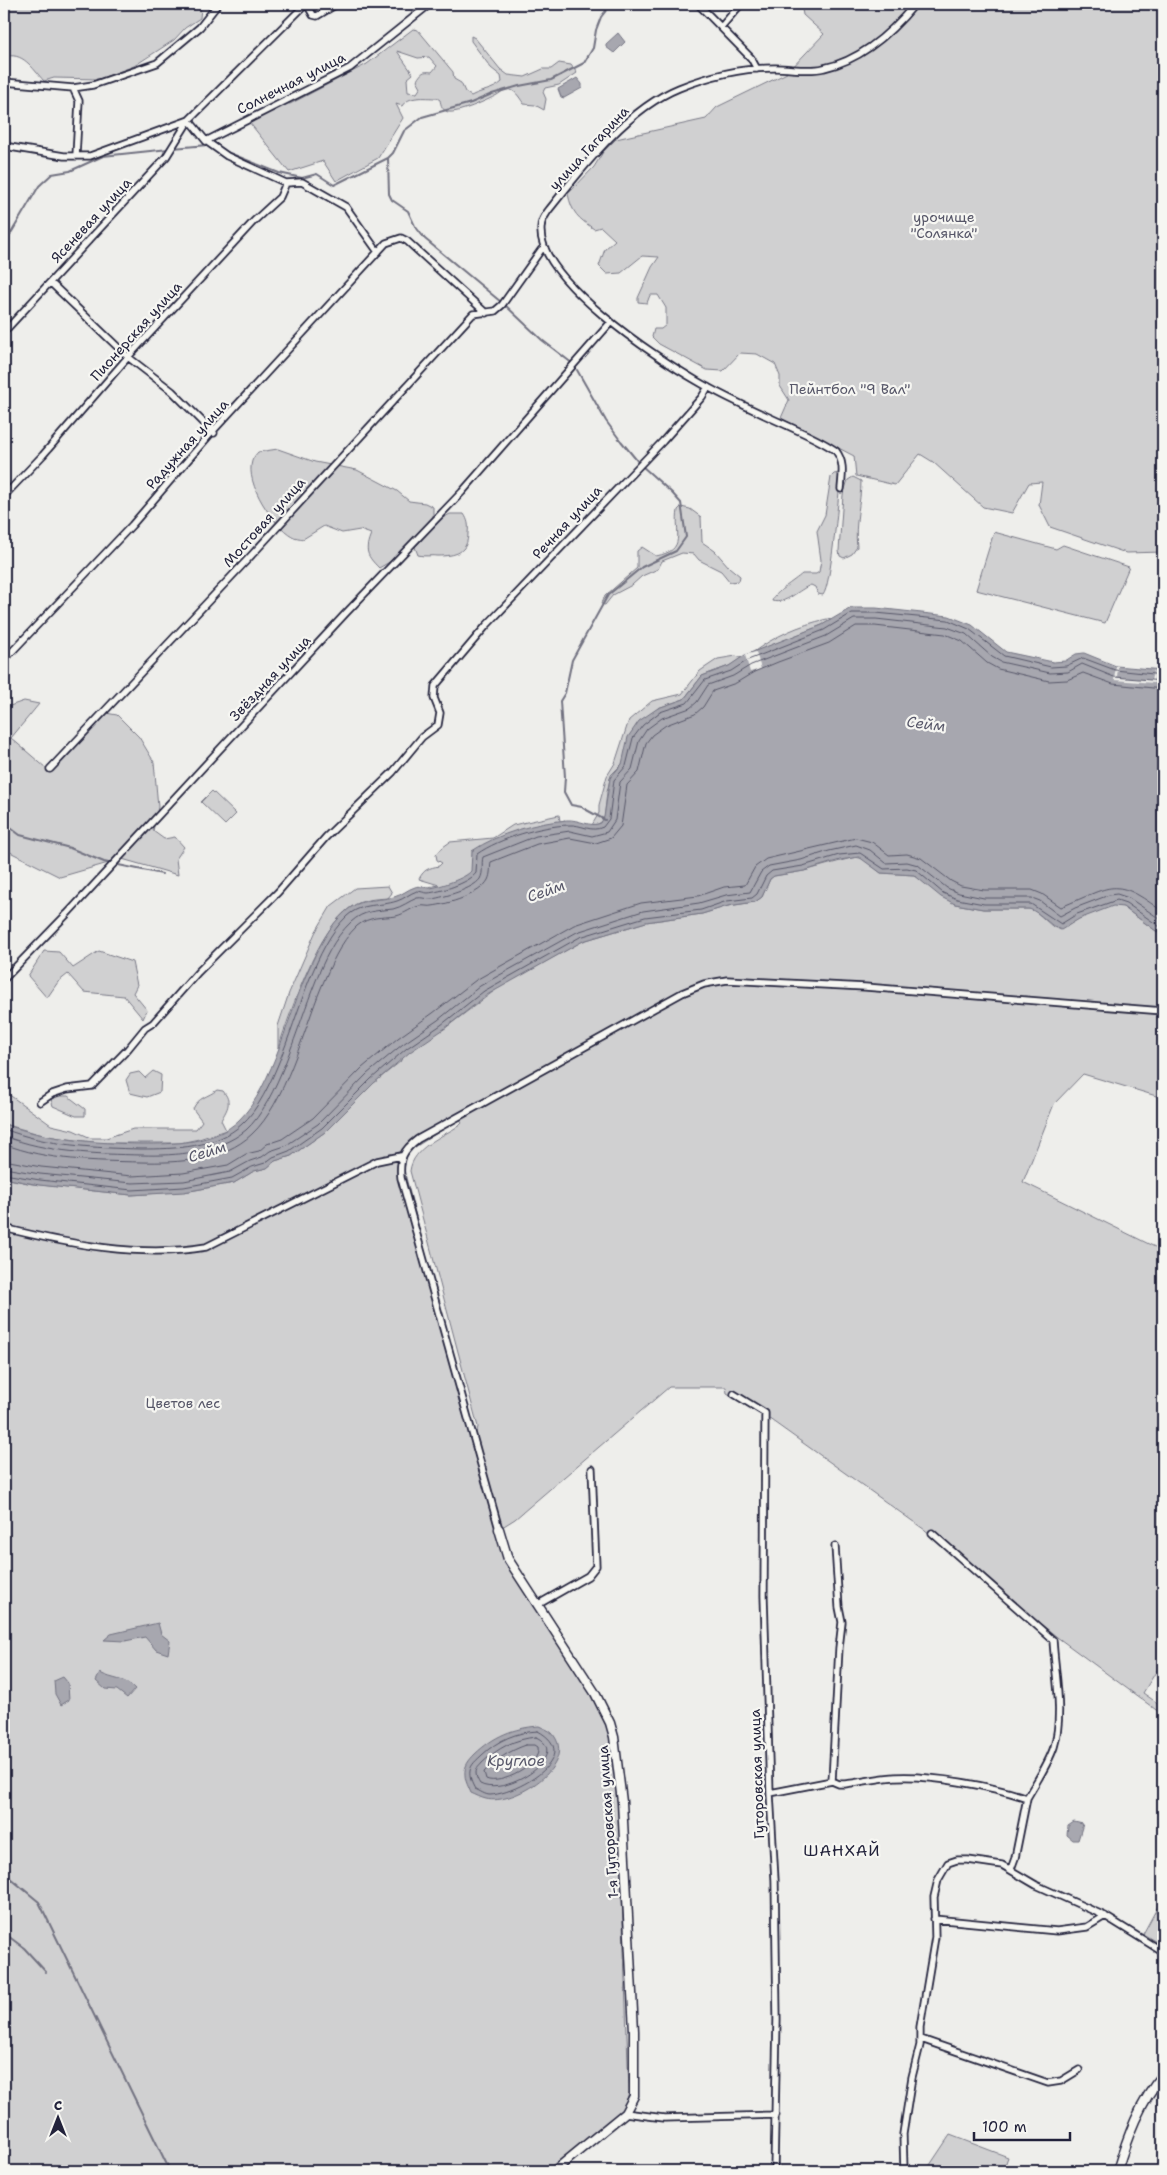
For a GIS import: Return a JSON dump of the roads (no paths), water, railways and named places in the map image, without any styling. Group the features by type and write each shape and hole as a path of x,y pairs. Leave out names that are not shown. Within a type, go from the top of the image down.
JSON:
{"street":[{"path":"4,82 73,88 93,85 157,63 200,27 218,4"},
{"path":"4,146 64,156 90,156 189,120 306,4 313,14 317,16 337,4"},
{"name":"Солнечная улица","path":"206,141 350,68 430,4"},
{"path":"698,4 751,58 757,69"},
{"path":"721,27 741,4"},
{"name":"улица Гагарина","path":"841,489 842,458 836,451 708,387 660,357 611,322 572,286 554,266 545,248 541,229 542,220 620,128 645,106 666,94 695,82 724,74 757,69 823,69 844,63 894,29 916,4"},
{"path":"73,88 78,101 76,156"},
{"path":"189,120 206,141 228,156 286,183 302,182 346,208 378,252"},
{"name":"Ясеневая улица","path":"4,332 166,157 189,120"},
{"name":"Пионерская улица","path":"4,496 43,456 128,357 254,221 280,197 286,183"},
{"name":"Радужная улица","path":"4,660 132,525 386,243 401,238 407,242 486,313"},
{"name":"Мостовая улица","path":"50,769 248,559 473,314 495,311 503,303 541,250 545,248"},
{"path":"51,283 128,357 172,391 214,434"},
{"name":"Звёздная улица","path":"4,979 67,914 346,613 462,492 611,322"},
{"name":"Речная улица","path":"40,1102 52,1094 67,1089 92,1086 198,972 278,892 326,837 393,772 422,737 438,725 440,713 434,698 435,686 486,626 702,397 708,387"},
{"path":"498,1529 401,1178 401,1156 418,1139 462,1113 704,984 727,980 865,987 1163,1011"},
{"path":"4,1228 36,1236 109,1248 187,1250 206,1247 378,1161 401,1156"},
{"name":"Гуторовская улица","path":"734,1394 765,1412 764,1596 777,2019 774,2171"},
{"path":"537,1604 588,1576 596,1566 592,1470"},
{"name":"1-я Гуторовская улица","path":"498,1529 508,1559 595,1693 610,1723 614,1737 622,1802 635,2068 634,2096 625,2113"},
{"path":"932,1533 1053,1640 1058,1713 1057,1733 1049,1760 1027,1798 1012,1870"},
{"path":"832,1781 839,1648 842,1630 835,1546"},
{"path":"770,1793 832,1781 839,1784 895,1777 927,1778 1007,1791 1027,1798"},
{"path":"904,2171 903,2134 912,2077 921,2039 920,2027 935,1937 933,1905 935,1889 943,1871 951,1862 968,1860 1002,1865 1036,1885 1105,1916 1163,1952"},
{"path":"934,1919 1057,1931 1087,1927 1105,1916"},
{"path":"921,2039 1048,2083 1061,2081 1079,2070"},
{"path":"1117,2171 1147,2098 1163,2074"},
{"path":"554,2171 625,2113 664,2118 776,2115"}],"water":[{"path":"618,33 625,42 614,53 606,47 606,44"},
{"path":"577,78 582,84 582,88 564,98 561,97 558,89"},
{"name":"Сейм","path":"851,608 876,608 949,616 972,625 1006,652 1053,662 1065,661 1076,654 1084,653 1116,666 1163,670 1163,936 1123,907 1113,906 1079,919 1061,930 1053,926 1038,913 1029,909 983,909 955,904 941,897 914,875 881,873 859,857 840,860 804,871 774,876 770,879 762,897 755,902 728,906 702,914 646,922 583,941 487,995 444,1029 410,1052 374,1083 325,1132 291,1156 275,1161 267,1168 254,1171 234,1183 184,1192 131,1195 39,1185 4,1178 4,1124 38,1134 72,1140 142,1144 193,1141 218,1134 229,1128 251,1106 262,1088 312,962 330,929 345,912 362,902 394,897 417,886 430,888 458,879 471,871 472,851 505,834 530,826 567,820 589,824 601,823 604,817 610,778 622,764 628,737 639,721 658,708 684,699 702,676 729,666 745,655 822,625"},
{"path":"158,1623 161,1634 170,1641 168,1654 156,1650 145,1637 125,1641 104,1640 111,1634"},
{"path":"100,1673 123,1681 135,1689 127,1698 117,1690 105,1689 96,1681"},
{"path":"63,1677 68,1683 69,1700 61,1705 55,1694 54,1681"},
{"name":"Круглое","path":"539,1726 552,1733 558,1745 557,1758 551,1770 540,1781 512,1796 498,1799 486,1799 471,1793 466,1780 465,1769 467,1763 475,1754 489,1742 504,1734"},
{"path":"1074,1822 1083,1824 1078,1840 1073,1840 1067,1835 1068,1826"}],"waterway":[{"path":"222,150 279,173 302,178 317,174 334,185 388,158 393,153 404,131 422,117 471,103 519,86 551,80 584,63 593,48 596,30 601,17 608,8 616,4"},
{"path":"173,148 208,145"},
{"path":"4,245 39,186 52,174 70,171 103,156 169,149"},
{"path":"388,158 389,194 392,200 408,211 415,226 425,239 501,302"},
{"path":"505,305 542,340 573,364"},
{"path":"577,370 606,421 620,440"},
{"path":"621,441 639,463"},
{"path":"582,807 571,805 564,792 565,777 560,701 565,693 572,660 608,595 642,567 676,551 686,537 681,503 642,466"},
{"path":"583,808 605,820"},
{"path":"4,823 20,835 70,848 104,862 162,874"},
{"path":"4,1873 39,1902 170,2171"},
{"path":"4,1933 24,1948 46,1972"}],"district":[{"name":"ШАНХАЙ","path":"842,1850"}],"park label":[{"name":"урочище \"Солянка\"","path":"944,226"},
{"name":"Пейнтбол \"9 Вал\"","path":"850,389"},
{"name":"Цветов лес","path":"183,1403"}]}
